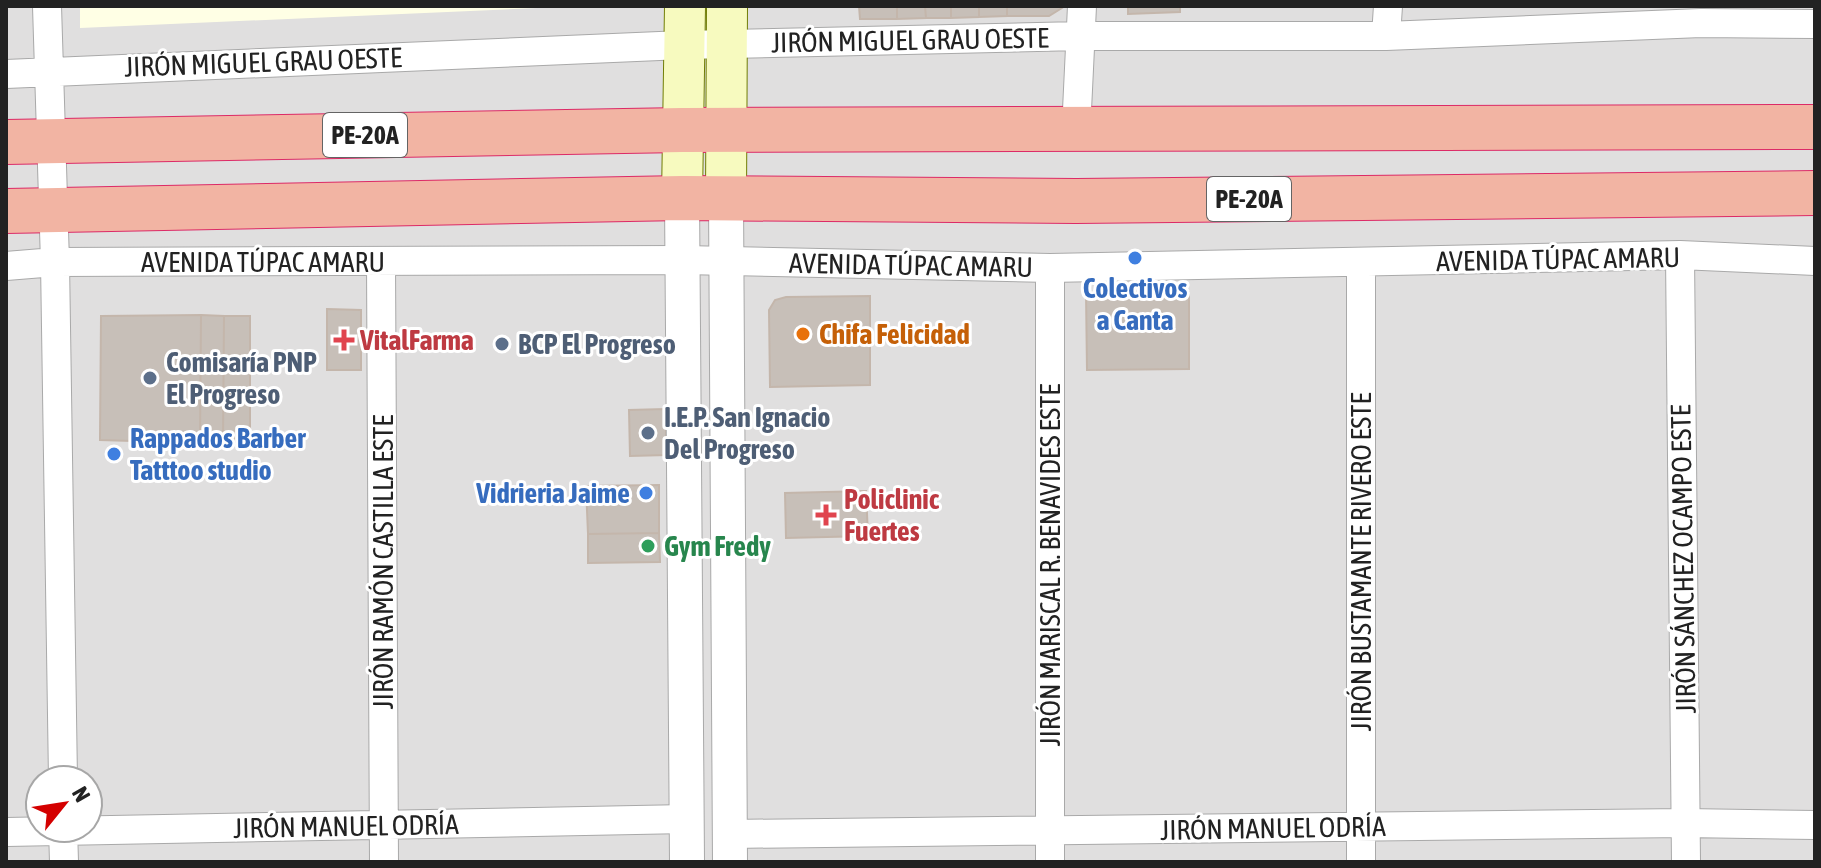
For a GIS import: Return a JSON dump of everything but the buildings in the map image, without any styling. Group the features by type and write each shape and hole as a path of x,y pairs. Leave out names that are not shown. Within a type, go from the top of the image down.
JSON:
{"highway":[{"name":"PE-20A","path":"6,142 704,130 1815,127"},
{"name":"AVENIDA TÚPAC AMARU","path":"6,211 682,198 1092,201 1815,193"}],"main road":[{"path":"684,25 704,130 726,198"},
{"path":"682,198 704,130 727,25"}],"street":[{"path":"47,6 54,209 63,764"},
{"path":"1076,131 1082,6"},
{"path":"1386,36 1388,6"},
{"name":"JIRÓN MIGUEL GRAU OESTE","path":"6,74 684,25 1080,36 1386,36 1702,15 1815,24"},
{"path":"682,198 687,862"},
{"path":"726,198 730,848"},
{"name":"AVENIDA TÚPAC AMARU","path":"6,266 55,262 684,260 1050,268 1680,255 1815,261"},
{"name":"JIRÓN SÁNCHEZ OCAMPO ESTE","path":"1680,255 1686,862"},
{"name":"JIRÓN RAMÓN CASTILLA ESTE","path":"381,262 384,862"},
{"name":"JIRÓN BUSTAMANTE RIVERO ESTE","path":"1361,263 1361,862"},
{"name":"JIRÓN MARISCAL R. BENAVIDES ESTE","path":"1050,268 1050,862"},
{"name":"JIRÓN MANUEL ODRÍA","path":"104,829 687,819"},
{"name":"JIRÓN MANUEL ODRÍA","path":"730,848 1050,830 1685,823 1815,825"}],"shaded area":[{"path":"6,6 1815,6 1815,862 6,862"},
{"path":"80,6 584,6 80,28"}],"place":[{"name":"Colectivos a Canta","path":"1135,258"},
{"name":"Chifa Felicidad","path":"803,334"},
{"name":"VitalFarma","path":"344,340"},
{"name":"BCP El Progreso","path":"502,344"},
{"name":"Comisaría PNP El Progreso","path":"150,378"},
{"name":"I.E.P. San Ignacio Del Progreso","path":"648,433"},
{"name":"Rappados Barber Tatttoo studio","path":"114,454"},
{"name":"Vidrieria Jaime","path":"646,493"},
{"name":"Policlinic Fuertes","path":"826,515"},
{"name":"Gym Fredy","path":"648,546"}]}
